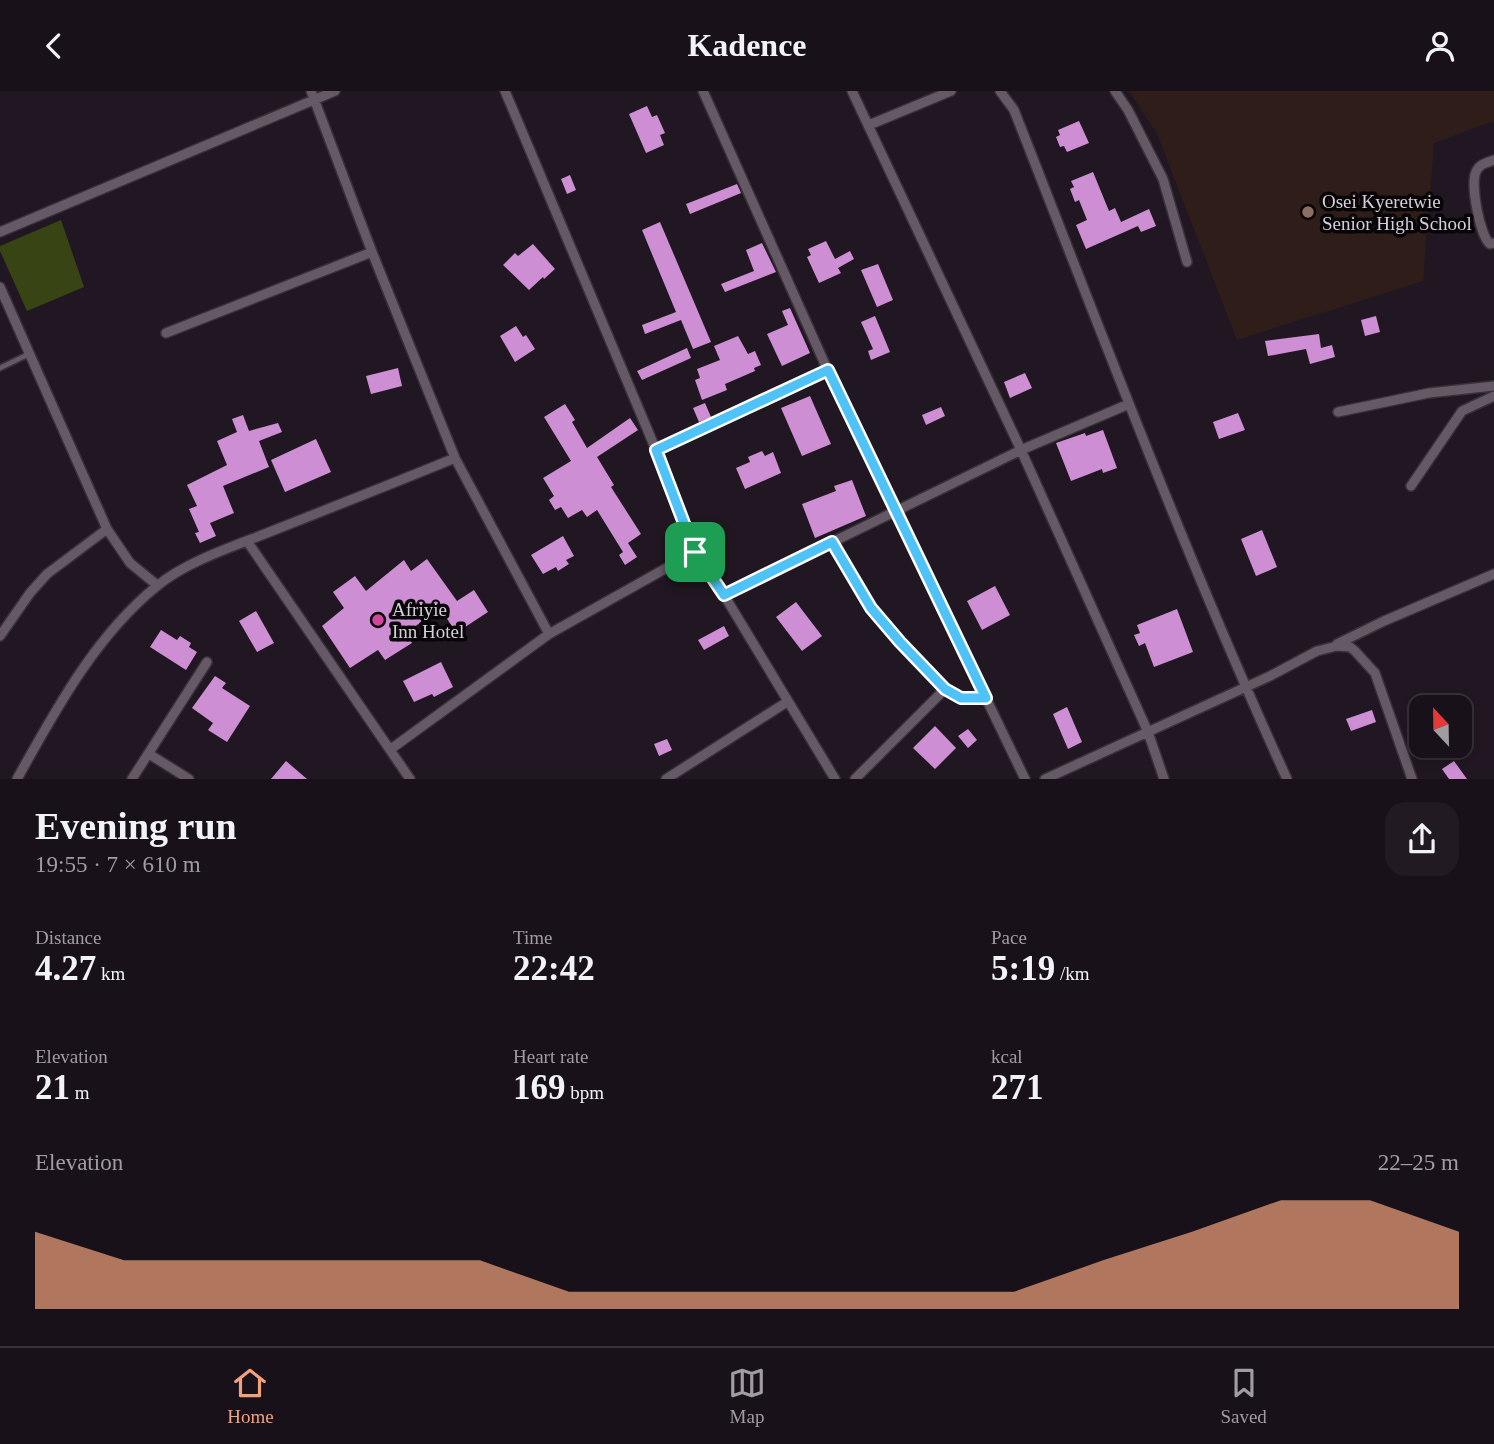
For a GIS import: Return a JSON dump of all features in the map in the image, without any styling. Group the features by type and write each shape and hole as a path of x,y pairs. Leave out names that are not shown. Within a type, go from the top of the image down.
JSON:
{"street":[{"path":"0,232 312,95 335,91"},
{"path":"505,91 656,450 695,552 724,595 835,779"},
{"path":"703,91 828,370 1025,779"},
{"path":"852,91 1021,450 1148,732 1164,779"},
{"path":"869,125 951,91"},
{"path":"1000,91 1014,110 1129,404 1245,687 1287,779"},
{"path":"1115,91 1128,110 1163,179 1187,262"},
{"path":"312,95 455,458 549,634"},
{"path":"1494,160 1482,164 1474,177 1479,218 1485,240 1490,244 1494,243"},
{"path":"166,333 372,252"},
{"path":"0,287 107,529 130,563 157,585"},
{"path":"656,450 828,370"},
{"path":"1338,412 1429,393 1494,386"},
{"path":"1411,486 1462,411 1494,396"},
{"path":"724,595 1021,450 1129,404"},
{"path":"17,779 86,664 127,614 157,585 180,571 247,541 455,458"},
{"path":"0,636 47,574 107,529"},
{"path":"247,541 410,779"},
{"path":"832,542 871,608 945,689 961,698 986,698"},
{"path":"391,749 549,634 695,552"},
{"path":"1045,779 1317,651 1332,647 1384,621 1494,574"},
{"path":"1332,647 1350,647 1362,656 1376,673 1412,779"},
{"path":"132,779 207,662"},
{"path":"855,779 945,689"},
{"path":"666,779 787,702"},
{"path":"149,754 189,779"}],"lane":[{"path":"0,368 30,354"}],"shaded area":[{"name":"Osei Kyeretwie Senior High School","path":"1129,91 1494,91 1494,121 1434,143 1423,281 1237,340 1157,134"}],"green space":[{"path":"61,220 84,287 27,311 0,246"}],"building":[{"path":"647,106 652,117 657,115 665,133 660,135 664,145 646,153 629,114"},
{"path":"1079,121 1089,143 1067,152 1064,146 1060,147 1056,137 1060,135 1058,130"},
{"path":"1093,172 1109,211 1115,208 1121,222 1149,209 1156,226 1141,232 1138,226 1086,249 1076,225 1087,220 1079,200 1075,202 1070,189 1074,187 1071,181"},
{"path":"570,175 576,190 567,194 561,179"},
{"path":"737,184 741,193 690,214 686,204"},
{"path":"660,222 711,342 693,349 681,320 645,334 642,325 676,312 642,230"},
{"path":"826,241 835,259 850,251 854,259 838,268 841,273 819,283 807,257 811,255 808,249"},
{"path":"762,243 776,272 725,292 721,284 754,271 746,250"},
{"path":"533,244 555,269 529,290 503,265 515,253 518,256"},
{"path":"878,264 893,300 877,307 861,270"},
{"path":"790,308 810,353 782,366 767,334 788,325 782,311"},
{"path":"875,316 890,352 871,360 868,351 873,349 861,322"},
{"path":"1376,316 1380,332 1365,336 1361,320"},
{"path":"516,326 535,349 515,362 500,336"},
{"path":"1319,334 1321,348 1332,345 1335,357 1310,364 1306,349 1268,356 1265,341"},
{"path":"738,336 748,354 755,351 761,365 754,368 755,371 725,384 727,390 702,400 695,380 700,378 697,369 720,360 714,346"},
{"path":"687,348 691,358 642,380 637,371"},
{"path":"398,368 402,386 371,394 366,376"},
{"path":"1025,373 1032,388 1010,398 1004,382"},
{"path":"810,396 831,444 802,456 781,408"},
{"path":"705,403 711,417 699,422 693,408"},
{"path":"565,404 587,448 630,418 638,430 597,457 614,485 611,487 641,534 628,543 637,557 625,565 619,555 623,552 597,510 587,517 582,510 568,518 561,507 555,510 549,500 554,496 543,478 571,461 544,417"},
{"path":"941,407 945,416 926,425 922,415"},
{"path":"1238,413 1245,430 1219,439 1213,422"},
{"path":"243,415 249,431 278,423 282,432 259,441 269,467 223,486 234,513 210,523 216,536 200,543 195,533 199,532 189,509 197,506 187,485 227,465 217,441 237,432 232,419"},
{"path":"1103,430 1117,468 1103,473 1102,469 1071,481 1056,443"},
{"path":"316,439 331,472 285,492 271,460"},
{"path":"762,451 765,456 773,452 781,473 745,489 736,468 750,462 748,457"},
{"path":"852,480 866,516 815,538 802,504 836,491 834,486"},
{"path":"1262,530 1277,567 1256,576 1241,539"},
{"path":"563,536 574,556 566,560 569,564 558,571 556,567 543,574 531,555"},
{"name":"Afriyie Inn Hotel","path":"427,559 457,601 474,590 488,612 456,633 441,609 405,633 412,643 385,660 378,650 350,668 322,626 344,608 333,592 355,576 366,591 404,560 411,571"},
{"path":"995,586 1010,615 982,630 967,601"},
{"path":"796,602 822,636 802,651 776,617"},
{"path":"1177,609 1193,652 1154,667 1145,643 1139,646 1134,635 1140,633 1137,625"},
{"path":"256,611 274,643 257,652 239,621"},
{"path":"724,626 729,636 704,650 698,640"},
{"path":"161,630 177,640 180,636 191,643 189,647 197,652 186,670 150,647"},
{"path":"441,662 453,687 434,697 432,694 414,702 403,681"},
{"path":"215,676 226,683 222,688 250,706 227,742 208,730 213,723 192,708"},
{"path":"1067,707 1082,742 1068,749 1053,714"},
{"path":"1372,710 1376,722 1351,731 1346,719"},
{"path":"935,726 956,748 935,769 913,748"},
{"path":"968,729 977,740 968,748 958,736"},
{"path":"667,739 672,750 659,756 654,744"},
{"path":"286,761 307,779 271,779"},
{"path":"1454,761 1467,779 1449,779 1442,769"}],"place":[{"name":"Osei Kyeretwie Senior High School","path":"1308,212"},
{"name":"Afriyie Inn Hotel","path":"378,620"}],"route":[{"path":"828,370 986,698 961,698 945,689 871,608 832,542 724,595 695,552 656,450 828,370"}]}
